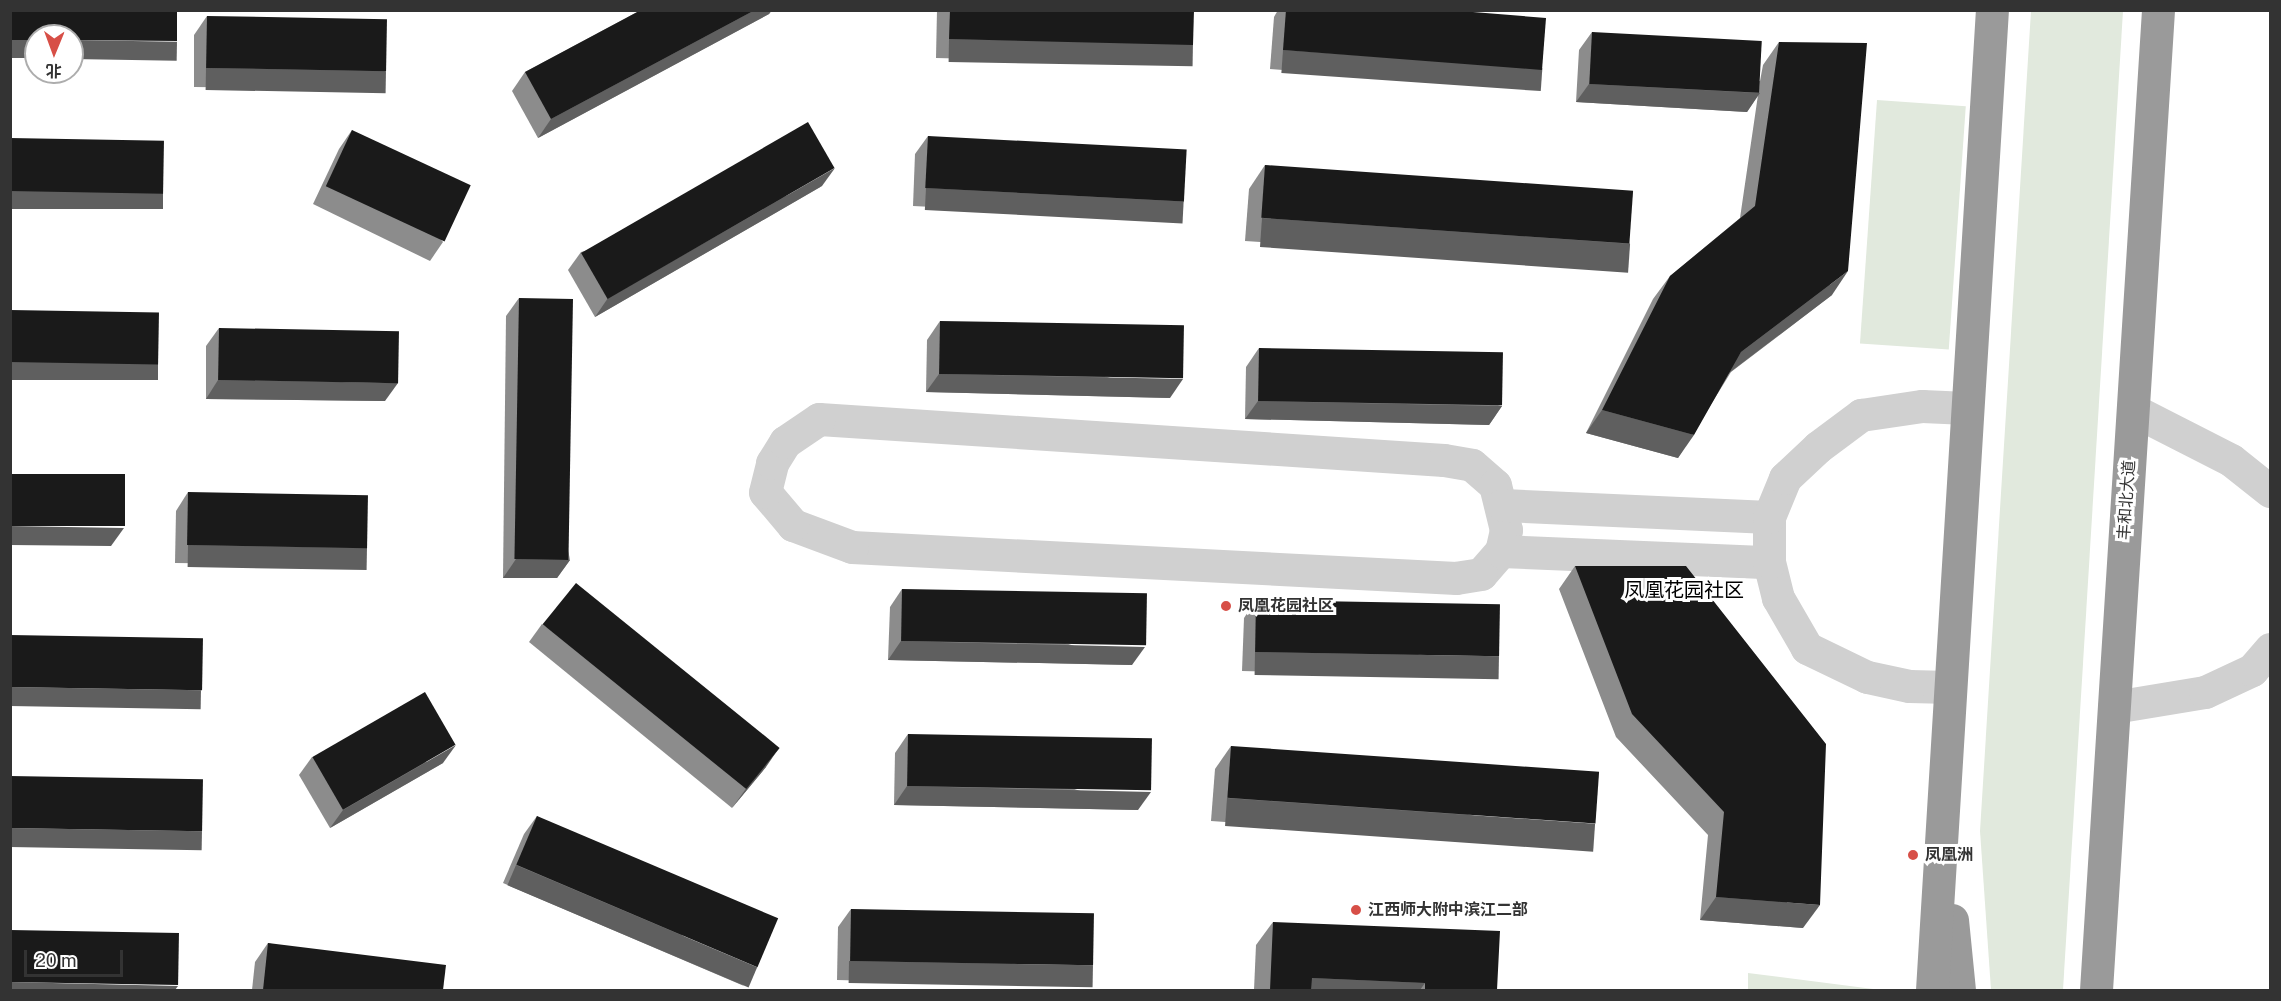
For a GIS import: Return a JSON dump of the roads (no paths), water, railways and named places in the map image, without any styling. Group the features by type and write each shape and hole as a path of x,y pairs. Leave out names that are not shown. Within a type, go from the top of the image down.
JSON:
{"highway":[{"path":"1932,990 1992,10"},
{"name":"丰和北大道","path":"2097,990 2158,10"},
{"path":"1942,829 1959,990"}],"street":[{"path":"1950,687 1909,686 1867,677 1807,648 1778,598 1769,562 1769,517 1785,478 1818,447 1861,415 1922,406 1967,408"},
{"path":"2133,410 2231,460 2271,491"},
{"path":"819,419 1444,460 1472,465 1496,485 1503,505 1506,530 1501,551 1481,574 1456,578 852,547 793,525 765,492 772,463 785,442 819,419"},
{"path":"1503,505 1769,517"},
{"path":"1501,551 1769,562"},
{"path":"2114,707 2205,692 2252,670 2271,649"}],"place":[{"name":"凤凰花园社区","path":"1226,606"},
{"name":"凤凰洲","path":"1913,855"},
{"name":"江西师大附中滨江二部","path":"1356,910"}],"district":[{"name":"凤凰花园社区","path":"1684,590"}]}
